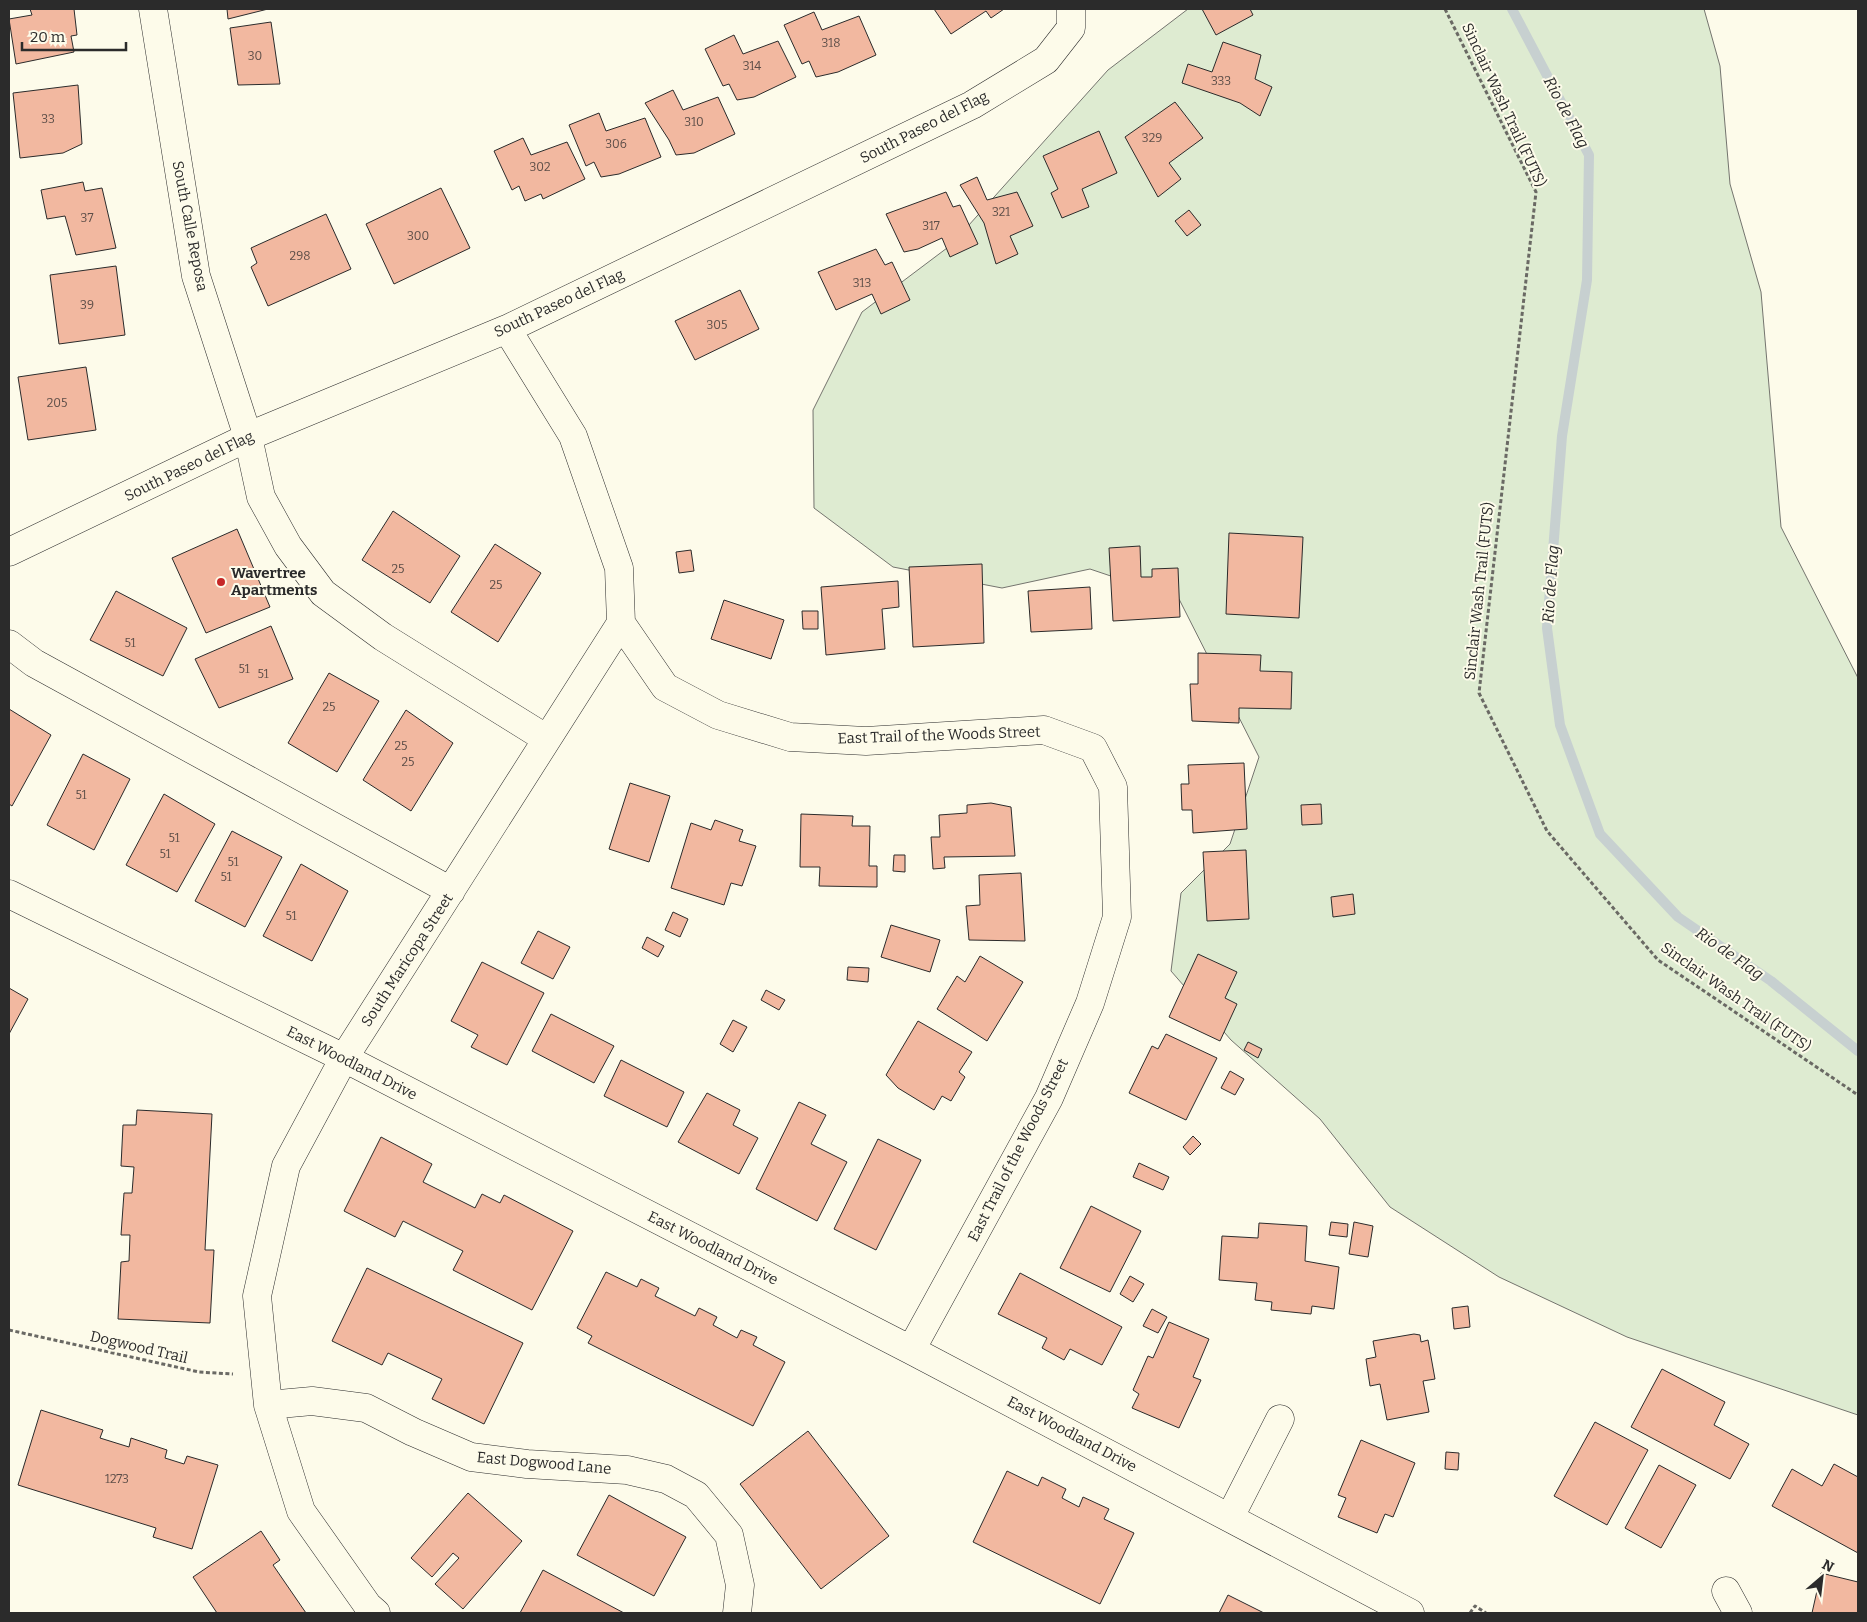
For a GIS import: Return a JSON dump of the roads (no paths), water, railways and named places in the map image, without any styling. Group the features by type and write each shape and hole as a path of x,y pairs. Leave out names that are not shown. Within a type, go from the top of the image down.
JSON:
{"street":[{"name":"South Calle Reposa","path":"153,9 196,276 248,437 261,497 288,546 323,593 383,637 547,739"},
{"name":"South Paseo del Flag","path":"9,552 248,437 507,329 972,105 1046,60 1072,28 1071,9"},
{"path":"507,329 573,436 619,568 622,623"},
{"name":"South Maricopa Street","path":"376,1613 368,1606 301,1511 268,1405 257,1296 286,1166 344,1058 622,623"},
{"name":"East Trail of the Woods Street","path":"622,623 665,688 718,715 790,737 866,741 1044,730 1093,748 1113,787 1117,917 1090,1003 1049,1098 911,1350"},
{"path":"9,644 34,663 451,891"},
{"name":"East Woodland Drive","path":"9,894 344,1058 911,1350 1410,1613"},
{"name":"East Dogwood Lane","path":"268,1405 312,1401 366,1408 413,1432 471,1457 528,1464 627,1470 666,1479 696,1495 729,1536 740,1586 737,1613"},
{"path":"1230,1517 1280,1419"}],"waterway":[{"name":"Rio de Flag","path":"1512,9 1589,155 1587,280 1562,436 1547,628 1560,725 1600,834 1678,917 1771,981 1858,1051"}],"place":[{"name":"Wavertree Apartments","path":"221,582"}]}
